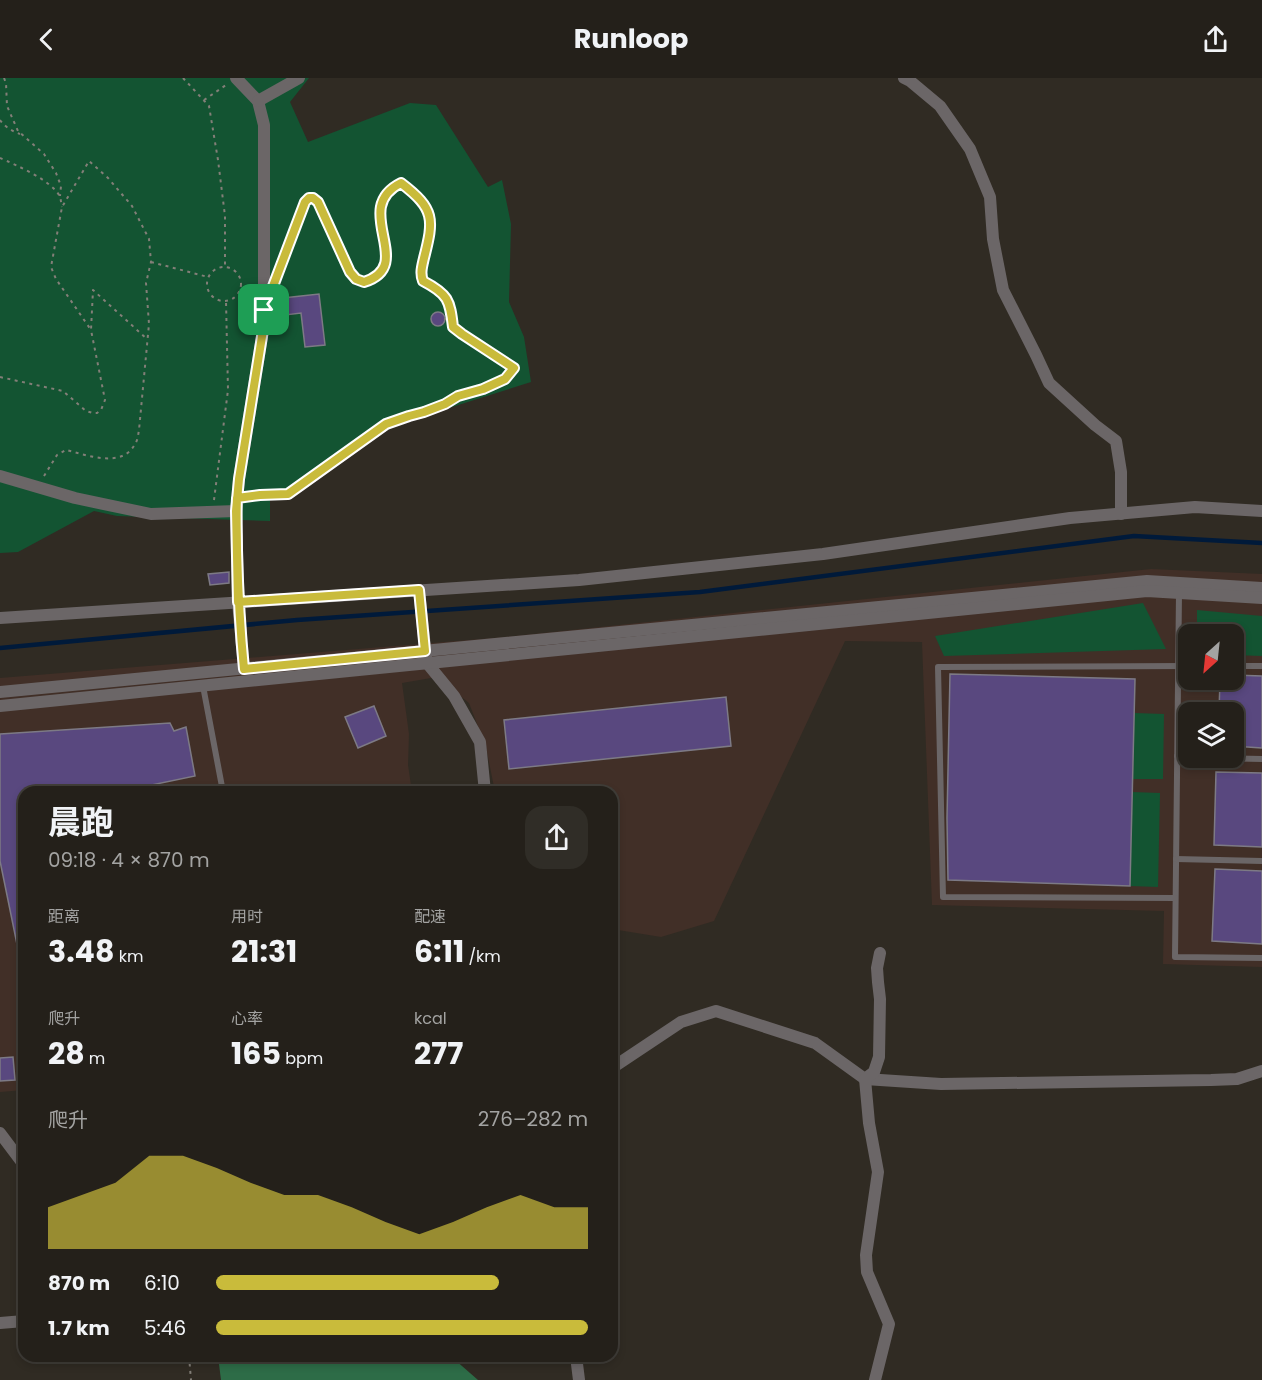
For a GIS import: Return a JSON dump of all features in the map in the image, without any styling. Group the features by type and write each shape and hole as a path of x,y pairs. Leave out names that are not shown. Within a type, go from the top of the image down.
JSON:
{"street":[{"path":"258,100 299,78"},
{"path":"904,78 940,106 970,149 990,197 993,239 1003,290 1048,383 1116,441 1121,472 1121,514"},
{"path":"232,80 258,100 264,125 264,324 237,504 238,602 244,669"},
{"path":"0,476 75,498 151,514 212,512 237,504"},
{"path":"0,618 579,580 800,557 1070,518 1196,507 1262,512"},
{"path":"0,706 203,686 426,657 1147,581 1262,588"},
{"path":"419,590 426,657 454,696 480,742 484,786"},
{"path":"0,692 244,669 426,657 1148,591 1262,598"},
{"path":"865,1079 874,1072 879,1057 880,999 877,968 880,953"},
{"path":"618,1064 681,1022 716,1011 815,1043 865,1079 941,1084 1199,1080 1237,1079 1262,1071"},
{"path":"865,1079 869,1123 878,1172 866,1255 867,1272 889,1324 875,1380"},
{"path":"0,1133 18,1157"},
{"path":"0,1323 18,1322"},
{"path":"577,1362 579,1380"}],"lane":[{"path":"1179,593 1179,624"},
{"path":"1175,898 944,897 938,667 1178,666 1175,957 1262,958"},
{"path":"1244,666 1262,666"},
{"path":"203,686 223,786"},
{"path":"1244,759 1262,759"},
{"path":"1176,859 1262,861"}],"path":[{"path":"4,78 7,106 18,131 44,154 56,173 61,186 62,207"},
{"path":"183,78 210,106 225,216 225,266"},
{"path":"204,100 232,80"},
{"path":"0,120 12,131 22,136"},
{"path":"0,158 47,183 60,196"},
{"path":"37,486 57,455 66,450 99,458 117,458 128,453 136,443 139,430 149,324 146,284 151,262 149,239 132,206 108,178 89,161 62,207 51,267 56,279 91,330"},
{"path":"237,504 260,495 288,494 386,424 445,404 458,396 483,389 505,379 514,368 453,327 450,306 441,291 423,281 420,273 431,233 431,218 414,193 401,183 387,193 381,204 380,217 387,257 383,271 373,279 364,282 356,279 350,272 318,202 313,198 305,202 276,277"},
{"path":"151,262 208,277"},
{"path":"225,266 238,273 242,285 237,296 221,301 211,296 207,286 208,277 212,271 225,266"},
{"path":"0,379 63,391 86,411 97,413 101,410 105,400 91,330 93,290 147,339"},
{"path":"212,512 228,390 226,301"},
{"path":"444,319 452,320"},
{"path":"190,1362 191,1380"}],"shaded area":[{"path":"1151,569 1262,574 1262,967 1163,964 1164,911 932,905 922,642 845,641 714,921 661,937 618,930 618,786 494,786 486,747 469,703 437,677 402,683 409,734 408,765 411,786 18,786 18,1090 0,1092 0,678 506,637"}],"green space":[{"path":"0,78 309,78 290,102 308,142 410,103 436,105 488,187 502,180 511,224 509,302 524,337 531,382 398,424 270,499 270,521 117,516 94,511 18,552 0,553"},
{"path":"1143,603 1166,649 944,656 935,636"},
{"path":"1197,610 1262,616 1262,656 1244,655 1244,624 1197,624"},
{"path":"1134,713 1164,714 1163,779 1133,779"},
{"path":"1132,792 1160,793 1158,887 1130,886"},
{"path":"219,1362 457,1362 478,1380 221,1380"}],"building":[{"path":"319,294 325,345 305,347 301,313 285,315 283,298"},
{"path":"438,312 443,314 445,319 443,324 438,326 433,324 431,319 433,314"},
{"path":"229,572 229,583 210,585 208,574"},
{"path":"950,674 1135,679 1130,886 948,880"},
{"path":"1244,675 1262,676 1262,748 1244,747 1244,702 1219,702 1220,690 1244,690"},
{"path":"726,697 731,746 509,769 504,720"},
{"path":"374,706 386,736 358,748 345,717"},
{"path":"170,723 174,731 186,727 195,776 147,786 18,786 18,949 0,861 0,734"},
{"path":"1216,772 1262,773 1262,847 1214,845"},
{"path":"1215,869 1262,871 1262,944 1212,941"},
{"path":"13,1057 15,1080 0,1081 0,1058"}],"waterway":[{"path":"0,648 297,620 700,592 1134,536 1262,543"}],"route":[{"path":"264,310 264,324 239,479 236,511 238,602 419,590 425,651 244,669 238,602 237,556 236,511 237,498 260,495 288,494 386,424 445,404 458,396 483,389 505,379 514,368 453,327 450,306 441,291 423,281 420,273 431,233 431,218 414,193 401,183 387,193 381,204 380,217 387,257 383,271 373,279 364,282 356,279 350,272 318,202 309,198 305,202 264,310"}]}
